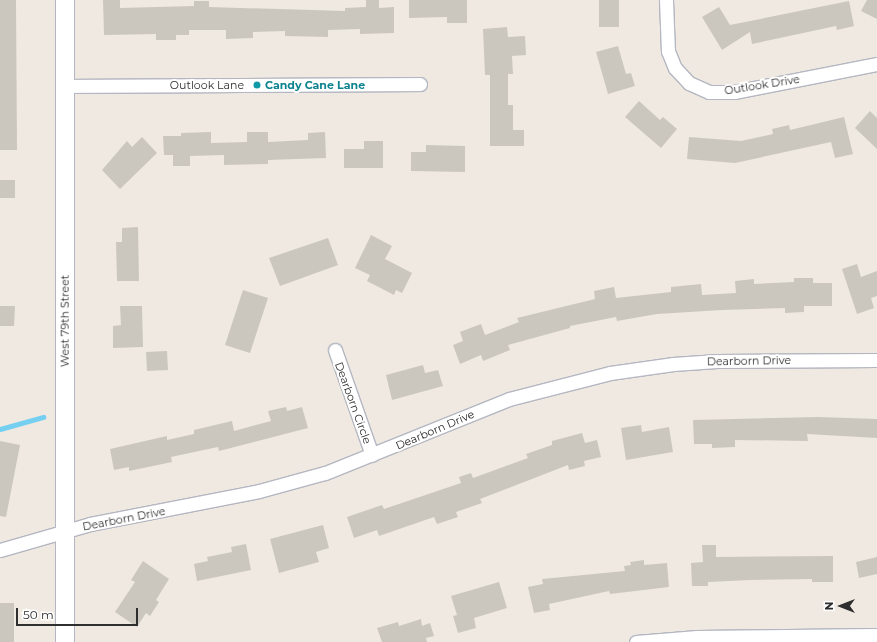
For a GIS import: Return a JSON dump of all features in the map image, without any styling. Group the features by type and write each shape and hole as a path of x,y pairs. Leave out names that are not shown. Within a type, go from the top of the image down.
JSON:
{"street":[{"name":"West 79th Street","path":"65,0 65,642"},
{"name":"Outlook Drive","path":"666,0 668,51 675,68 689,83 709,92 734,92 877,64"},
{"name":"Outlook Lane","path":"65,86 420,84"},
{"name":"Dearborn Circle","path":"334,350 372,455"},
{"name":"Dearborn Drive","path":"0,550 90,524 259,491 325,473 509,399 610,373 673,364 717,361 877,360"},
{"path":"636,642 697,637 877,635"}],"building":[{"path":"0,0 16,0 17,150 0,150"},
{"path":"103,0 120,0 120,8 194,6 194,1 209,1 209,7 345,11 345,8 366,7 366,0 379,0 379,8 394,7 394,33 360,34 360,29 328,30 328,37 285,36 285,31 253,32 253,38 226,39 226,30 189,30 189,35 176,35 176,40 156,40 156,34 104,35"},
{"path":"409,0 467,0 467,23 447,23 447,17 409,18"},
{"path":"599,0 619,0 619,27 599,27"},
{"path":"867,0 877,0 877,19 861,11"},
{"path":"849,1 854,26 837,30 836,26 752,44 750,32 722,50 702,17 719,7 730,25"},
{"path":"507,27 508,37 525,36 526,55 512,56 513,74 508,74 508,105 513,105 513,130 524,130 524,146 490,146 490,75 485,75 483,29"},
{"path":"618,46 626,74 631,73 635,86 608,94 596,52"},
{"path":"639,101 660,120 663,117 677,129 661,148 625,117"},
{"path":"870,111 877,118 877,149 855,128"},
{"path":"844,117 853,154 835,158 831,142 735,163 687,159 689,137 741,141 773,134 772,129 789,125 790,130"},
{"path":"211,132 211,143 247,142 247,132 268,132 268,142 308,140 308,133 325,132 326,158 268,160 268,164 224,165 224,155 190,156 190,166 173,166 173,155 164,155 163,136 181,136 181,133"},
{"path":"142,137 157,153 120,189 102,170 127,141 132,147"},
{"path":"364,141 383,141 383,168 344,168 344,149 364,149"},
{"path":"426,145 465,146 465,172 411,171 411,152 426,152"},
{"path":"0,180 15,180 15,198 0,198"},
{"path":"138,227 139,281 117,281 116,242 122,242 122,228"},
{"path":"371,235 392,246 385,259 412,273 402,293 396,290 394,295 367,281 370,275 355,268"},
{"path":"328,238 338,265 280,286 269,258"},
{"path":"857,264 861,277 877,271 877,296 871,298 874,308 857,314 842,269"},
{"path":"794,278 813,278 813,283 832,283 832,306 804,306 804,312 785,313 785,308 657,314 617,321 616,317 570,326 570,328 508,345 510,350 483,361 481,355 460,364 453,345 463,341 460,332 481,324 485,335 519,322 517,318 595,299 594,291 614,287 616,298 671,292 671,287 701,284 702,295 736,293 735,281 754,279 754,284 794,282"},
{"path":"243,290 268,298 250,353 225,345"},
{"path":"0,306 15,306 14,326 0,326"},
{"path":"120,306 142,306 143,347 113,348 113,326 121,325"},
{"path":"167,351 168,370 147,371 146,352"},
{"path":"423,365 425,373 438,370 443,386 392,400 386,375"},
{"path":"286,407 287,411 302,407 308,428 219,451 218,447 171,457 172,462 129,471 129,467 114,470 110,449 167,436 167,440 194,434 194,430 232,421 234,431 271,421 268,411"},
{"path":"818,417 877,419 877,438 807,434 808,441 735,440 735,447 712,448 712,444 694,444 693,420"},
{"path":"641,425 642,432 669,427 673,452 626,460 621,428"},
{"path":"582,433 585,443 597,440 601,457 584,461 585,466 569,470 568,465 480,499 482,503 456,512 458,517 437,524 434,517 379,536 377,530 354,538 347,517 382,505 384,509 461,483 459,477 471,473 473,478 528,458 526,454 552,445 552,441"},
{"path":"0,441 20,445 6,517 0,516"},
{"path":"323,525 329,548 316,552 319,562 279,573 270,539"},
{"path":"246,544 251,570 197,581 194,564 208,561 207,557 232,552 231,547"},
{"path":"702,545 716,545 716,557 833,556 833,582 812,582 812,579 750,580 708,582 708,586 692,586 691,563 703,562"},
{"path":"877,557 877,574 859,578 856,562"},
{"path":"644,560 644,565 667,563 669,587 610,594 609,591 549,604 550,610 534,613 528,587 543,584 542,579 625,571 624,566 631,565 630,562"},
{"path":"143,561 169,579 156,600 159,602 150,616 146,613 137,627 115,612 135,582 131,580"},
{"path":"499,582 507,608 474,618 476,628 458,633 453,616 457,615 451,596"},
{"path":"0,603 14,603 14,642 0,642"},
{"path":"421,619 422,626 430,623 434,636 426,638 427,642 382,642 377,628 398,622 399,626"}],"waterway":[{"path":"0,429 43,417"}],"place":[{"name":"Candy Cane Lane","path":"257,85"}]}
